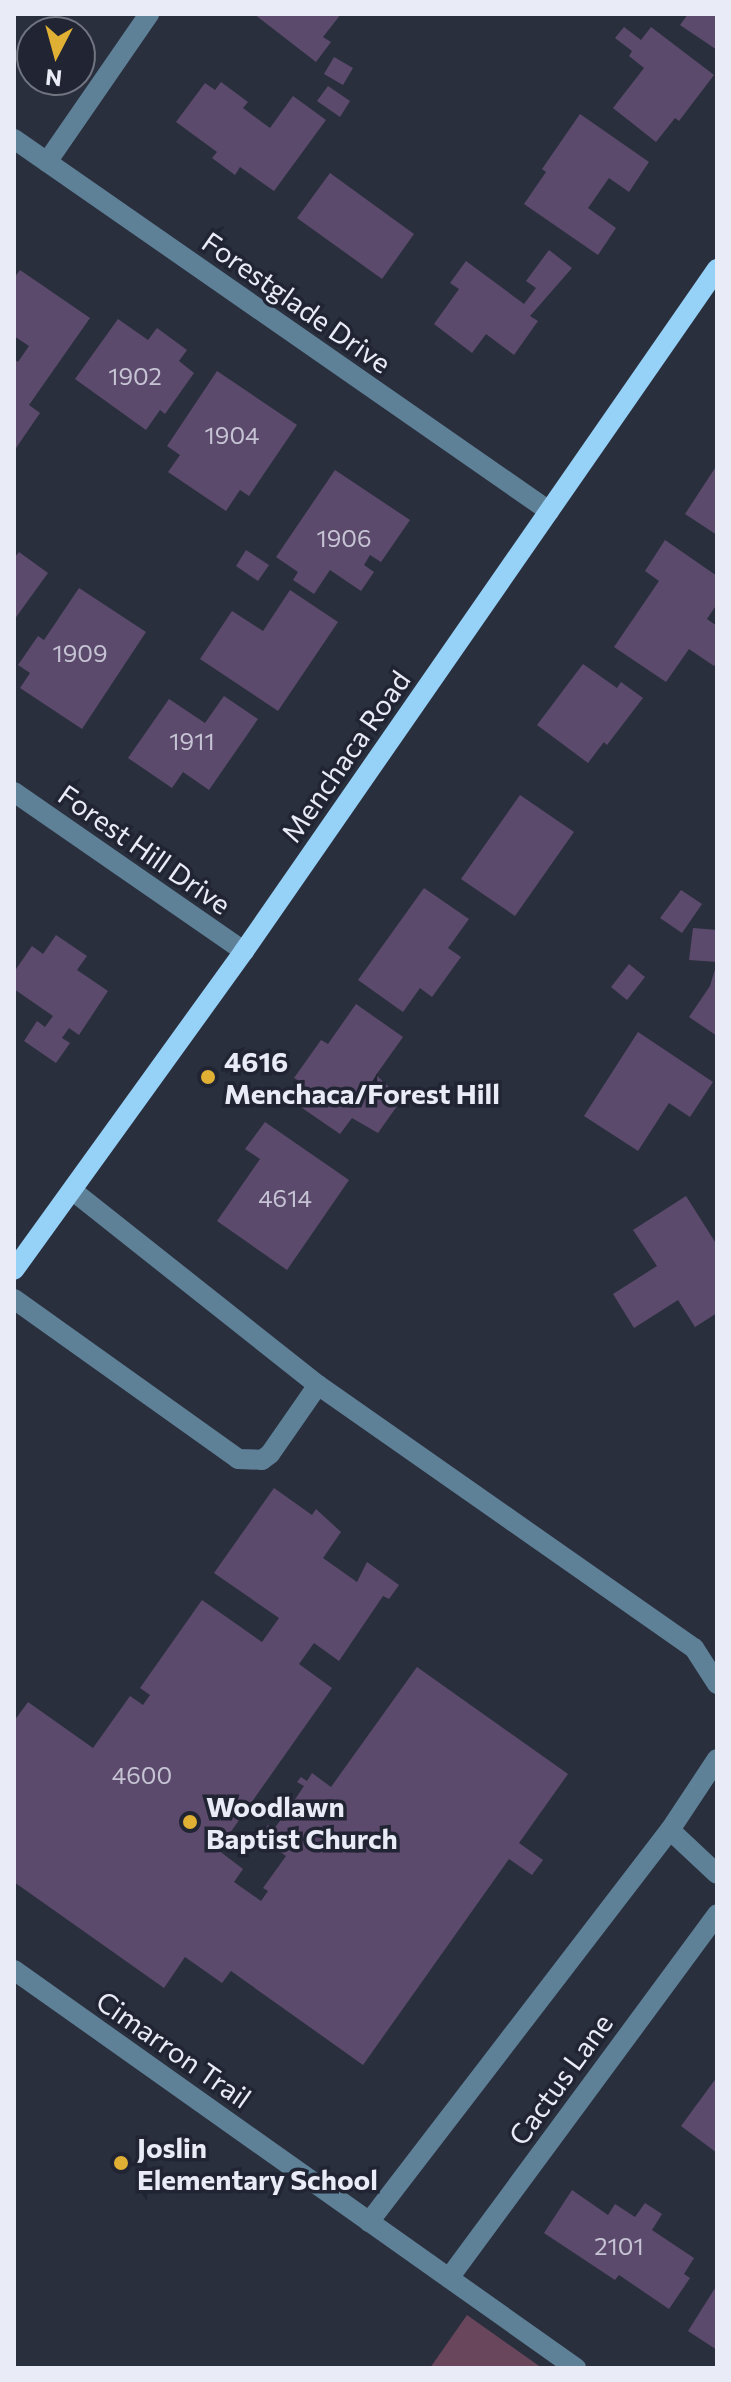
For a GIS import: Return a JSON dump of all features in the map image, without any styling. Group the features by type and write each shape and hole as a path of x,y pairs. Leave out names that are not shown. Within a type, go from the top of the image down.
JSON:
{"main road":[{"name":"Menchaca Road","path":"14,1270 244,951 717,269"}],"street":[{"path":"47,162 149,14"},
{"name":"Forestglade Drive","path":"14,139 549,511"},
{"name":"Forest Hill Drive","path":"14,792 244,951"},
{"path":"73,1191 318,1385 694,1648 717,1684"},
{"path":"14,1299 238,1459 262,1460 270,1454 318,1385"},
{"path":"369,2222 670,1830 717,1759"},
{"path":"670,1830 717,1874"},
{"name":"Cactus Lane","path":"449,2278 717,1914"},
{"name":"Cimarron Trail","path":"14,1970 576,2368"}],"shaded area":[{"path":"467,2315 542,2368 430,2368"}],"building":[{"path":"254,14 341,14 323,37 331,42 316,62"},
{"path":"688,14 717,14 717,50 680,25"},
{"path":"624,27 641,40 651,27 714,75 679,121 675,118 656,142 613,108 644,68 629,56 632,51 615,38"},
{"path":"334,57 353,68 343,85 324,74"},
{"path":"221,82 248,102 243,108 270,128 293,96 326,120 274,191 240,167 235,175 212,158 217,152 176,122 205,83 215,90"},
{"path":"328,86 350,101 340,117 317,101"},
{"path":"580,114 649,162 629,192 609,178 588,208 616,228 598,255 524,204 546,172 542,169"},
{"path":"330,173 414,234 382,279 297,218"},
{"path":"549,250 572,268 530,316 538,321 514,355 486,334 472,353 434,324 459,289 450,283 466,261 524,304 536,288 526,281"},
{"path":"20,270 90,318 29,405 40,413 14,451 14,359 18,362 29,346 14,336 14,278"},
{"path":"118,319 148,340 157,328 187,350 179,361 194,373 165,414 160,410 146,430 75,379"},
{"path":"217,371 297,425 249,496 240,490 226,511 168,472 180,455 167,446"},
{"path":"717,465 717,535 685,514"},
{"path":"335,470 410,520 381,562 370,555 364,565 374,572 361,591 330,570 314,594 293,580 298,572 276,557"},
{"path":"665,540 717,576 717,604 707,619 717,626 717,662 714,666 689,649 666,682 614,647 659,581 645,571"},
{"path":"246,550 269,565 258,581 236,566"},
{"path":"19,552 48,573 14,620 14,558"},
{"path":"79,588 146,632 82,729 20,688 30,673 18,665 38,636 44,640"},
{"path":"290,590 338,622 278,711 200,659 232,611 263,631"},
{"path":"583,664 617,688 621,682 643,698 607,745 604,742 588,763 537,725"},
{"path":"224,696 258,719 209,790 183,772 172,788 128,758 169,699 205,723"},
{"path":"520,795 574,832 515,916 461,879"},
{"path":"424,888 469,919 448,948 461,957 432,997 420,988 403,1012 358,980"},
{"path":"681,890 702,904 682,933 660,918"},
{"path":"693,928 717,930 717,962 689,960"},
{"path":"56,935 87,956 77,970 108,991 79,1035 69,1028 62,1038 70,1043 56,1063 24,1041 37,1021 45,1027 53,1016 14,989 14,972 32,946 43,954"},
{"path":"629,964 645,977 627,1000 611,987"},
{"path":"716,966 717,1036 689,1017 710,986"},
{"path":"356,1004 403,1037 376,1075 402,1099 378,1133 352,1118 340,1134 289,1099 301,1082 294,1078 321,1040 328,1044"},
{"path":"638,1032 713,1082 690,1117 669,1103 638,1151 584,1116"},
{"path":"265,1122 349,1180 287,1270 217,1221 260,1159 245,1149"},
{"path":"686,1196 717,1245 717,1313 695,1327 678,1300 634,1328 613,1294 657,1266 633,1230"},
{"path":"274,1488 312,1515 316,1509 341,1532 323,1558 357,1582 367,1562 399,1585 389,1599 383,1596 339,1661 314,1643 299,1664 332,1688 218,1850 243,1869 234,1882 261,1901 268,1891 263,1888 286,1856 265,1841 270,1835 264,1830 268,1825 274,1829 288,1810 282,1806 287,1800 292,1804 304,1786 297,1782 301,1777 307,1781 312,1773 331,1787 417,1667 568,1774 519,1843 543,1860 532,1875 509,1859 363,2065 231,1971 222,1983 185,1957 164,1988 14,1882 14,1721 28,1702 93,1748 130,1696 143,1705 150,1695 140,1688 202,1600 262,1642 279,1618 214,1573"},
{"path":"717,2077 717,2153 681,2126"},
{"path":"572,2190 608,2215 615,2204 635,2217 645,2203 662,2214 652,2230 694,2258 684,2274 690,2278 669,2309 619,2275 615,2280 544,2233"},
{"path":"717,2285 717,2350 688,2331"}],"place":[{"name":"4616 Menchaca/Forest Hill","path":"208,1077"},
{"name":"Woodlawn Baptist Church","path":"190,1822"},
{"name":"Joslin Elementary School","path":"121,2163"}]}
